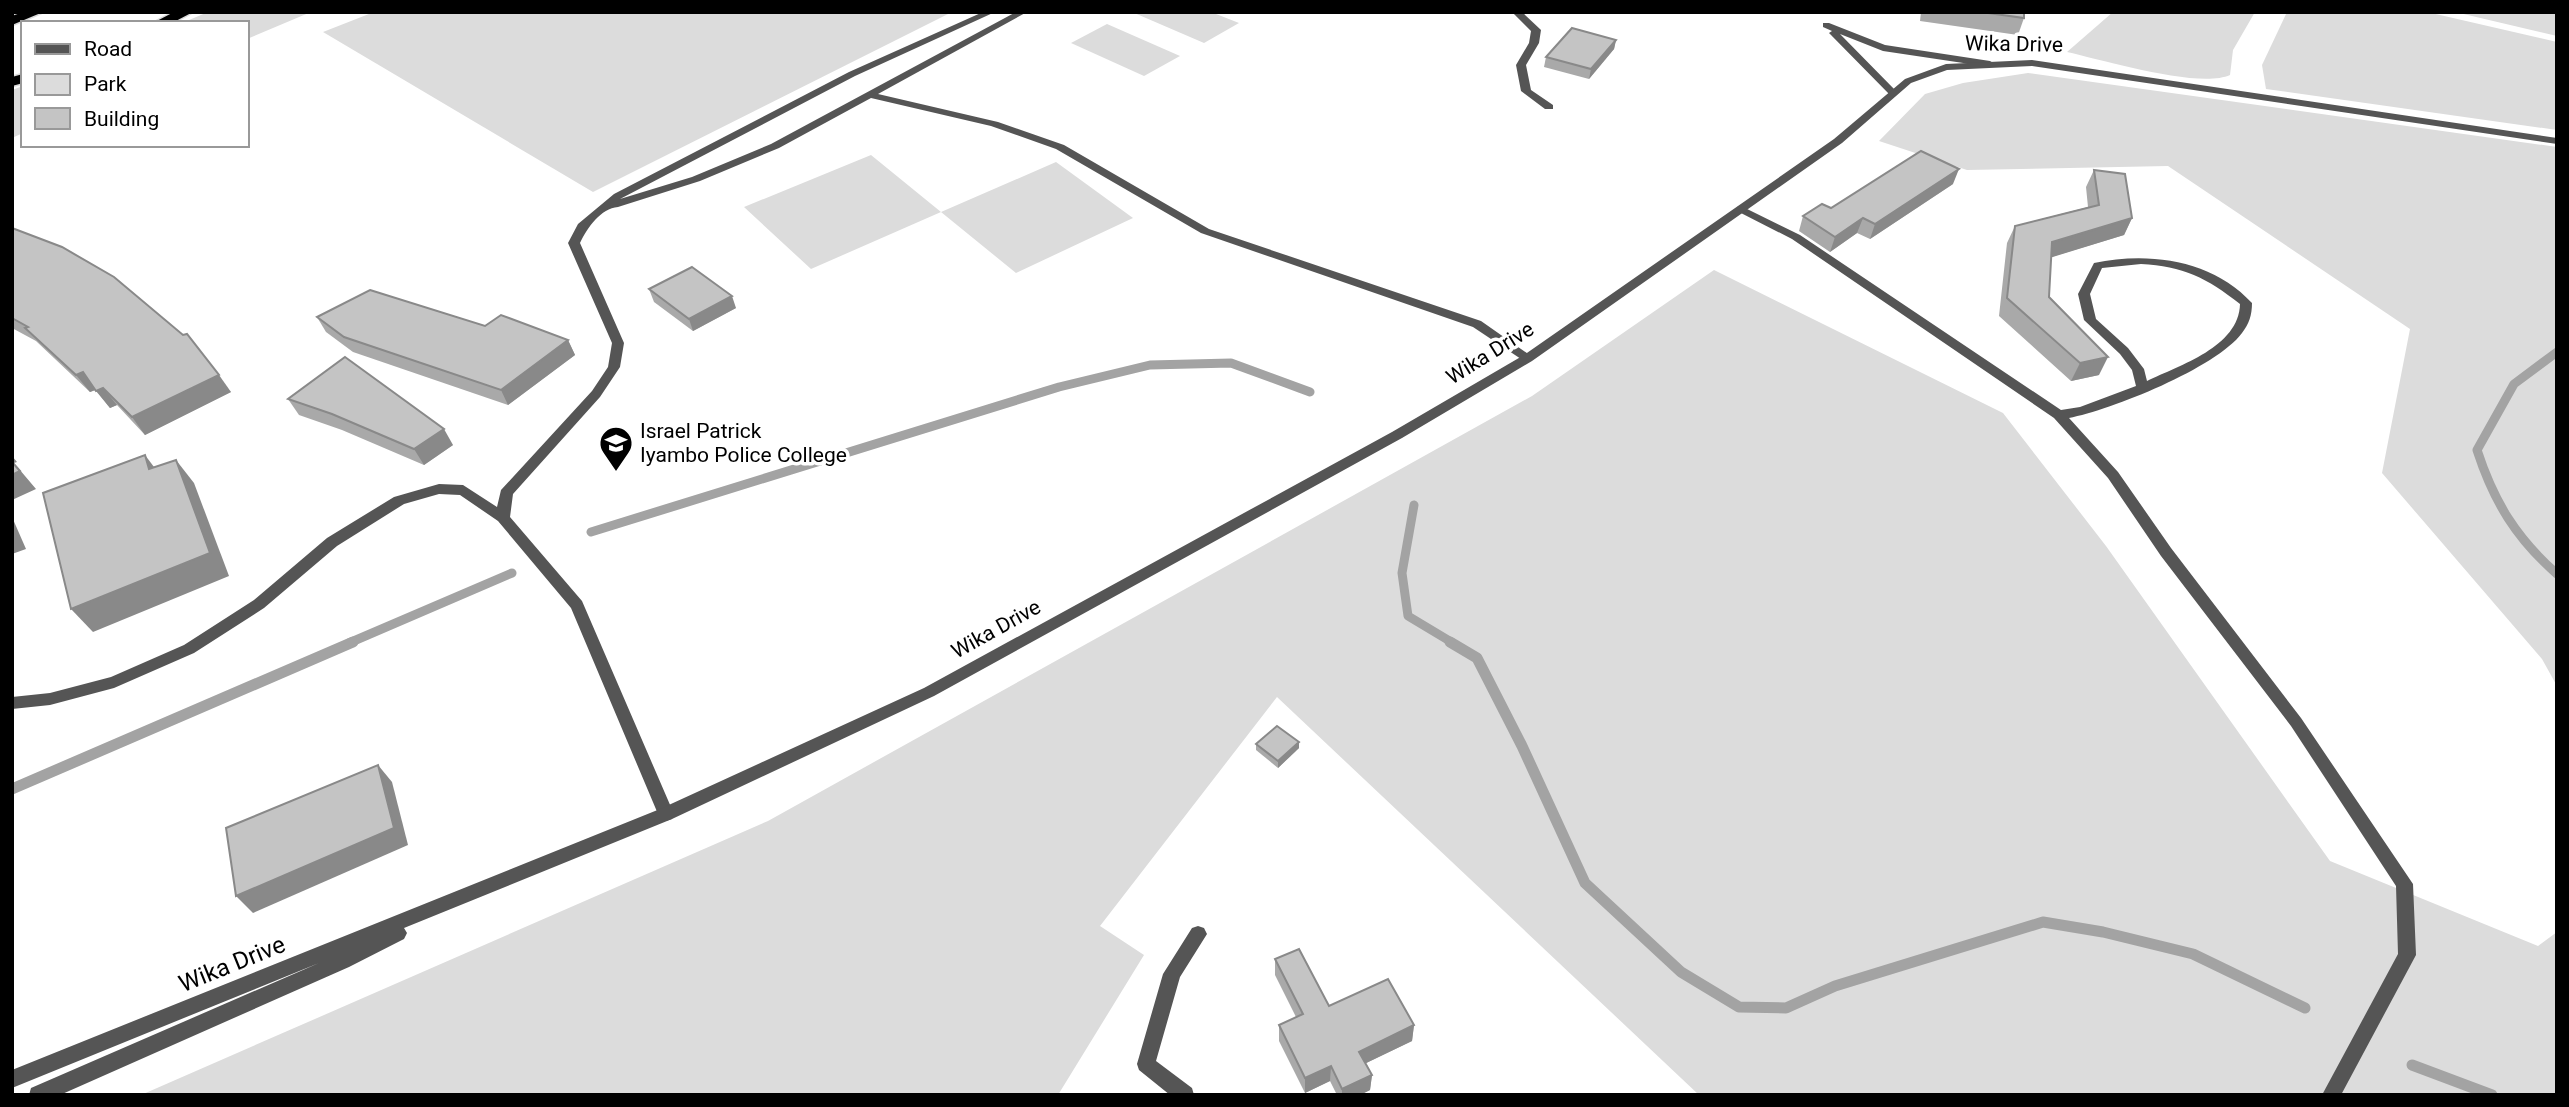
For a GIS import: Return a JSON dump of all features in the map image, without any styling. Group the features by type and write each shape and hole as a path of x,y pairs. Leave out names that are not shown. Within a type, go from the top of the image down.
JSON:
{"highway":[{"path":"12,20 28,12"},
{"path":"12,20 37,12"},
{"path":"165,21 186,12"}],"street":[{"path":"503,518 506,493 596,394 614,367 618,343 574,243 582,226 618,196 664,170 829,86 991,12"},
{"path":"607,207 730,165 775,146 873,96 1023,12"},
{"path":"1516,12 1536,30 1534,43 1521,65 1526,91 1549,107"},
{"path":"1893,93 1826,25 1883,48 1990,64"},
{"name":"Wika Drive","path":"12,1079 666,814 929,692 1397,435 1528,358 1838,141 1893,93 1924,74 1946,67 2032,63 2087,69 2557,141"},
{"path":"873,96 995,124 1060,147 1205,231 1477,324 1528,358"},
{"path":"1741,209 1797,237 2059,415 2106,466 2166,552 2296,722 2404,884 2407,955 2331,1095"},
{"path":"2059,415 2082,411 2143,388 2195,362 2228,341 2244,321 2246,303 2196,270 2145,259 2098,265 2084,294 2090,320 2124,351 2138,369 2143,388"},
{"path":"12,703 50,699 114,682 188,649 259,604 332,542 399,500 439,489 463,490 503,518 577,605 666,814"},
{"name":"Wika Drive","path":"37,1095 343,961 471,895"},
{"path":"1185,1095 1146,1064 1172,974 1198,934"}],"green space":[{"path":"208,12 311,12 248,39 248,21 187,21"},
{"path":"374,12 952,12 593,192 323,32"},
{"path":"1132,12 1211,12 1239,23 1204,43"},
{"path":"2113,12 2255,12 2233,50 2230,75 2197,78 2150,72 2067,52"},
{"path":"2287,12 2427,12 2557,42 2557,130 2266,89 2262,65"},
{"path":"2455,12 2557,12 2557,36"},
{"path":"1107,24 1180,56 1144,76 1071,43"},
{"path":"2028,73 2557,147 2557,686 2542,659 2382,473 2410,329 2168,166 1967,170 1879,141 1925,94 1963,83"},
{"path":"21,87 21,134 12,138 12,90"},
{"path":"871,155 941,212 811,269 744,207"},
{"path":"1056,162 1133,218 1016,273 941,212"},
{"path":"1714,270 2003,413 2106,546 2330,861 2538,946 2557,932 2557,1095 1699,1095 1277,697 1100,926 1144,955 1058,1095 141,1095 768,821 1532,396"}],"building":[{"path":"1981,12 2024,12 2024,18"},
{"path":"1572,28 1616,40 1591,69 1546,57"},
{"path":"1921,151 1959,169 1875,224 1863,218 1835,237 1803,216 1822,204 1831,208"},
{"path":"2094,170 2125,174 2132,218 2052,242 2049,297 2108,357 2080,363 2007,298 2015,226 2099,205"},
{"path":"12,228 62,247 114,277 183,335 187,334 219,375 132,417 103,388 96,391 83,372 76,375 25,328 28,327 12,318"},
{"path":"692,267 732,296 689,319 649,289"},
{"path":"370,290 485,326 501,315 568,340 501,390 344,337 317,317"},
{"path":"345,357 444,429 414,449 332,414 288,399"},
{"path":"145,455 149,469 176,460 210,553 71,609 43,493"},
{"path":"12,462 20,471 12,475"},
{"path":"1277,726 1299,742 1278,761 1256,744"},
{"path":"378,765 394,828 236,896 226,828"},
{"path":"1299,949 1329,1006 1388,979 1414,1025 1359,1052 1372,1075 1342,1089 1331,1066 1305,1078 1279,1025 1303,1014 1275,959"}],"waterway":[{"path":"2557,352 2514,384 2477,450 2491,486 2508,518 2530,547 2557,574"},
{"path":"591,532 1059,387 1150,365 1231,363 1310,392"},
{"path":"1414,505 1402,573 1408,616 1453,643"},
{"path":"349,643 512,573"},
{"path":"12,789 353,642"},
{"path":"1450,642 1477,658 1522,746 1585,883 1681,972 1739,1007 1786,1008 1835,986 2043,922 2103,932 2193,954 2305,1008"},
{"path":"2412,1065 2492,1095"}],"place":[{"name":"Israel Patrick Iyambo Police College","path":"616,473"}]}
